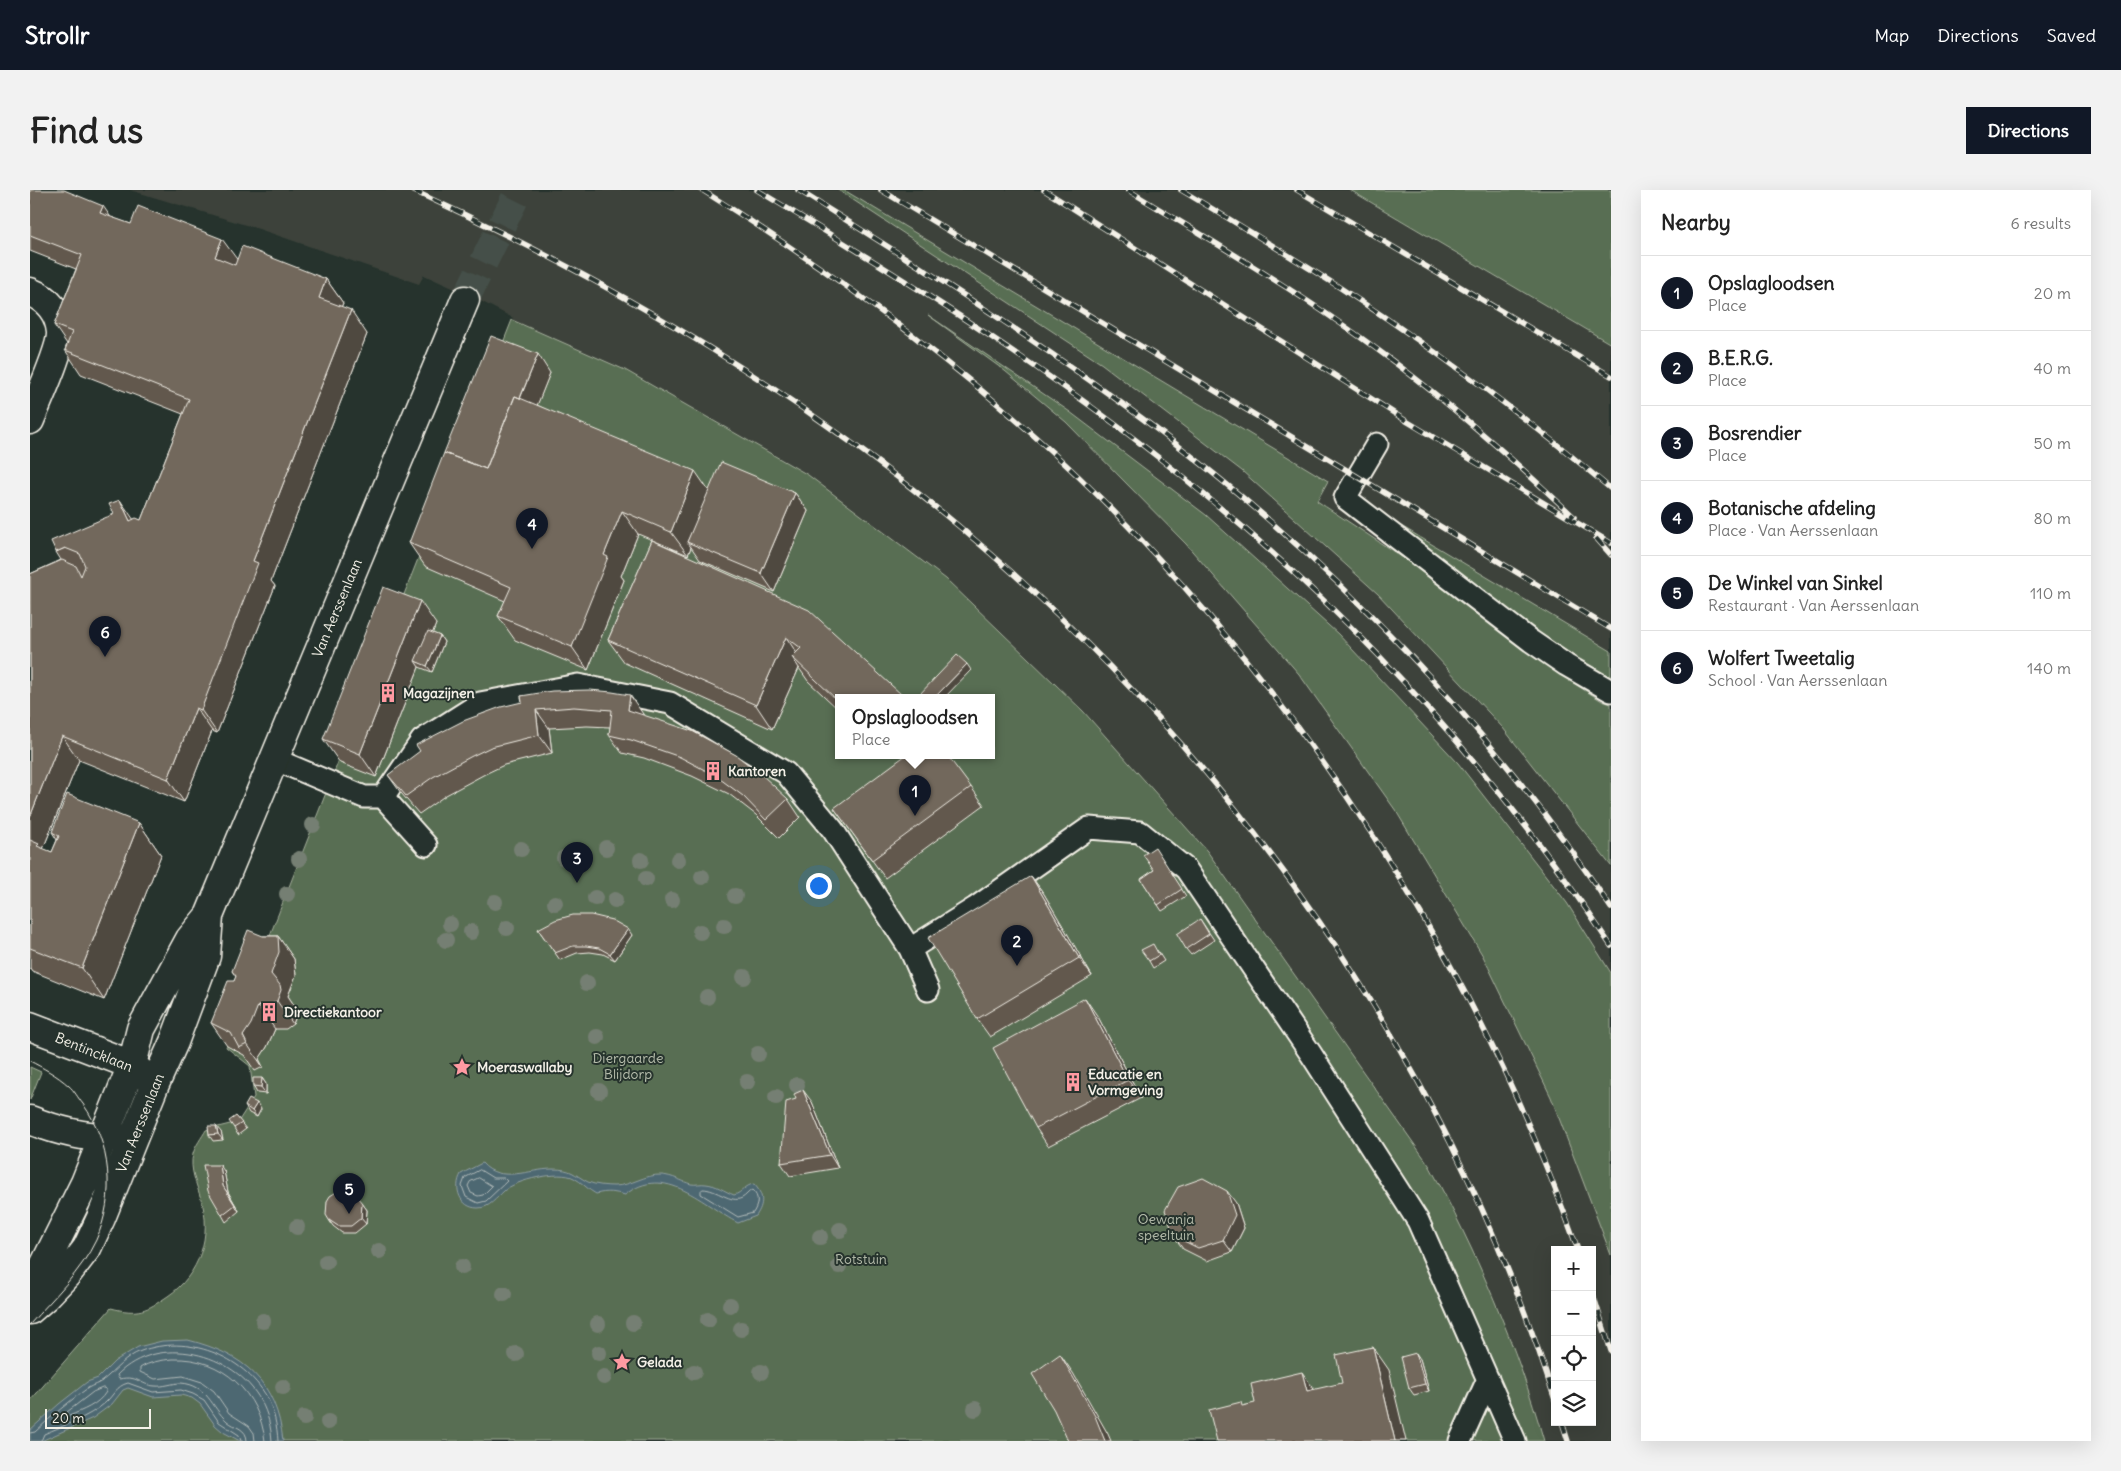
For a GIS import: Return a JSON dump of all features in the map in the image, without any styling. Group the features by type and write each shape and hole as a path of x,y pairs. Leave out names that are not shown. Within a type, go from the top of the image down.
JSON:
{"street":[{"path":"30,292 39,295 52,305 61,333 58,347 30,420"},
{"name":"Van Aerssenlaan","path":"30,1294 45,1260 76,1204 132,1065 141,1029 190,939 209,916 465,300"},
{"name":"Van Aerssenlaan","path":"30,1310 67,1274 87,1248 102,1218 155,1084 174,1042 206,956 209,916"},
{"name":"Bentincklaan","path":"30,1026 132,1065 155,1084"},
{"path":"30,1120 54,1130 102,1138 134,1136"}],"lane":[{"path":"1377,444 1345,498 1531,642 1611,691"},
{"path":"383,797 422,740 480,703 578,685 670,703 786,774 833,830 910,949 928,990"},
{"path":"274,759 364,797 383,797 426,844"},
{"path":"910,949 974,908 1089,828 1140,832 1186,869 1311,1054 1418,1221 1515,1441"},
{"path":"1460,1441 1488,1379"}],"shaded area":[{"path":"130,190 1349,190 1611,344 1611,1441 1530,1441 1378,1093 1207,851 1083,711 946,579 808,475 625,370 512,320 513,318 475,298 424,275 419,284 259,229"}],"green space":[{"path":"838,190 844,190 1328,481 1317,501 1435,579 1578,686 1602,701 1611,704 1611,866 1503,728 1378,594 1242,471 1102,364"},
{"path":"1350,190 1611,190 1611,344"},
{"path":"928,315 1070,412 1206,515 1338,634 1458,763 1567,903 1611,973 1611,1255 1551,1097 1483,956 1396,811 1299,674 1186,544 1066,422 1005,371"},
{"name":"Diergaarde Blijdorp","path":"512,320 625,370 808,475 946,579 1083,711 1207,851 1429,1165 1463,1231 1494,1300 1521,1370 1544,1441 30,1441 30,1401 111,1308 135,1311 154,1305 179,1287 195,1266 201,1253 205,1226 201,1199 193,1171 192,1160 194,1151 206,1130 238,1122 254,1097 250,1066 226,1047"},
{"path":"1371,508 1611,651 1611,680 1572,657"},
{"path":"30,1067 41,1072 30,1100"}],"water":[{"path":"482,1163 497,1173 506,1174 553,1169 564,1170 588,1182 608,1186 626,1184 650,1176 662,1175 691,1184 714,1186 734,1195 754,1184 760,1192 762,1204 756,1216 738,1223 684,1190 669,1185 655,1183 640,1186 625,1195 610,1192 596,1194 574,1178 559,1175 538,1177 518,1183 504,1191 486,1206 482,1208 472,1207 467,1205 460,1196 458,1191 459,1179 461,1174"},
{"path":"188,1340 226,1353 254,1374 274,1402 283,1441 240,1441 223,1432 215,1425 200,1404 192,1398 181,1395 153,1397 128,1388 123,1390 112,1404 93,1418 41,1441 30,1441 30,1430 87,1382 98,1378 115,1361 138,1347 162,1341"}],"building":[{"path":"30,190 64,190 103,206 100,213 131,224 138,206 222,239 215,257 235,265 242,246 326,279 319,298 351,310 253,561 258,563 201,710 196,708 168,779 62,736 30,817 30,574 62,560 76,566 81,576 85,566 80,554 65,548 56,552 51,541 114,514 109,504 120,500 130,521 136,518 141,520 189,399 65,350 72,332 54,325 82,255 30,235"},
{"path":"491,336 538,354 520,398 515,396 486,469 444,453"},
{"path":"515,396 695,471 671,532 622,511 604,555 608,557 572,647 498,616 511,587 409,543 444,453 486,469"},
{"path":"721,462 795,493 761,573 687,542"},
{"path":"652,540 809,610 901,694 835,694 835,698 792,657 801,648 786,637 756,705 608,640"},
{"path":"383,587 420,601 360,754 323,739"},
{"path":"428,631 440,636 427,666 415,661"},
{"path":"957,655 967,664 938,694 920,694"},
{"path":"590,690 630,695 628,710 692,731 736,755 762,775 788,799 766,820 743,796 716,776 680,757 631,740 609,735 612,710 574,707 536,710 539,735 491,747 433,777 406,796 388,775 420,751 416,745 463,721 501,707 522,702 521,696 552,691"},
{"path":"901,759 950,759 971,787 872,860 834,808"},
{"path":"67,794 139,823 82,968 30,948 30,840 39,844 37,846 52,852 59,836 52,832"},
{"path":"1155,847 1182,889 1158,905 1141,879 1154,870 1143,855"},
{"path":"1031,876 1079,958 977,1019 928,938"},
{"path":"573,915 591,915 612,920 628,929 610,954 599,948 586,946 573,946 555,953 538,929 555,920"},
{"path":"1200,919 1209,934 1186,949 1177,934"},
{"path":"248,930 263,936 278,936 279,952 271,974 280,985 281,990 277,1001 270,1005 258,1006 251,1024 243,1036 247,1044 239,1048 231,1033 211,1023 228,981 234,981 236,976 232,971"},
{"path":"1153,944 1159,955 1149,961 1141,950"},
{"name":"Educatie en Vormgeving","path":"1085,998 1128,1080 1036,1128 993,1048"},
{"path":"253,1078 262,1078 261,1087 253,1086"},
{"path":"803,1090 830,1155 781,1163 786,1102 796,1099 794,1094"},
{"path":"249,1099 257,1103 252,1111 245,1106"},
{"path":"236,1116 242,1123 234,1128 229,1121"},
{"path":"208,1126 216,1126 218,1134 209,1135"},
{"path":"203,1165 220,1165 223,1186 235,1205 222,1215 208,1191"},
{"path":"1203,1178 1227,1191 1235,1215 1223,1240 1198,1248 1174,1236 1165,1210 1178,1187"},
{"path":"338,1191 353,1192 362,1203 361,1218 351,1226 338,1226 329,1220 326,1215 327,1201 330,1196"},
{"path":"1373,1347 1395,1441 1217,1441 1209,1410 1241,1402 1242,1406 1255,1403 1251,1384 1302,1372 1307,1391 1342,1383 1336,1355"},
{"path":"1416,1353 1425,1384 1409,1388 1401,1357"},
{"path":"1060,1354 1095,1416 1105,1441 1068,1441 1054,1410 1032,1374"}],"tunnel":[{"path":"465,300 519,190"}],"tram line":[{"path":"30,1061 64,1082 83,1104 100,1136 105,1153 108,1188 102,1223 90,1252 66,1284 30,1324"}],"railway":[{"path":"412,190 485,224 628,300 698,341 833,429 961,528 1060,617 1153,713 1240,815 1320,922 1391,1035 1455,1152 1510,1274 1551,1389"},
{"path":"702,190 747,218 877,308 961,373 1064,463 1108,505 1212,619 1270,690 1324,764 1376,840 1424,918 1468,998 1508,1080 1545,1164 1576,1246"},
{"path":"757,190 931,297 1044,373 1153,453 1264,545 1374,650 1475,763 1523,822 1611,946"},
{"path":"798,190 936,277 1071,367 1159,431 1224,482 1286,535 1405,650 1461,711 1564,840 1611,908"},
{"path":"881,190 1611,629"},
{"path":"1044,190 1408,422 1611,543"},
{"path":"1128,190 1263,273 1362,338 1418,380 1464,418 1574,517"},
{"path":"1181,190 1336,285 1407,333 1477,382 1611,489"},
{"path":"1297,190 1611,376"},
{"path":"1596,538 1611,555"},
{"path":"1596,1304 1611,1351"},
{"path":"1563,1426 1568,1441"}],"place":[{"name":"Botanische afdeling","path":"532,549"},
{"name":"Wolfert Tweetalig","path":"105,657"},
{"name":"Magazijnen","path":"388,693"},
{"name":"Kantoren","path":"713,771"},
{"name":"Opslagloodsen","path":"915,816"},
{"name":"Bosrendier","path":"577,883"},
{"name":"B.E.R.G.","path":"1017,966"},
{"name":"Directiekantoor","path":"269,1012"},
{"name":"Moeraswallaby","path":"462,1067"},
{"name":"Educatie en Vormgeving","path":"1073,1082"},
{"name":"De Winkel van Sinkel","path":"349,1214"},
{"name":"Gelada","path":"622,1362"}],"park label":[{"name":"Oewanja speeltuin","path":"1166,1228"},
{"name":"Rotstuin","path":"861,1259"}]}
